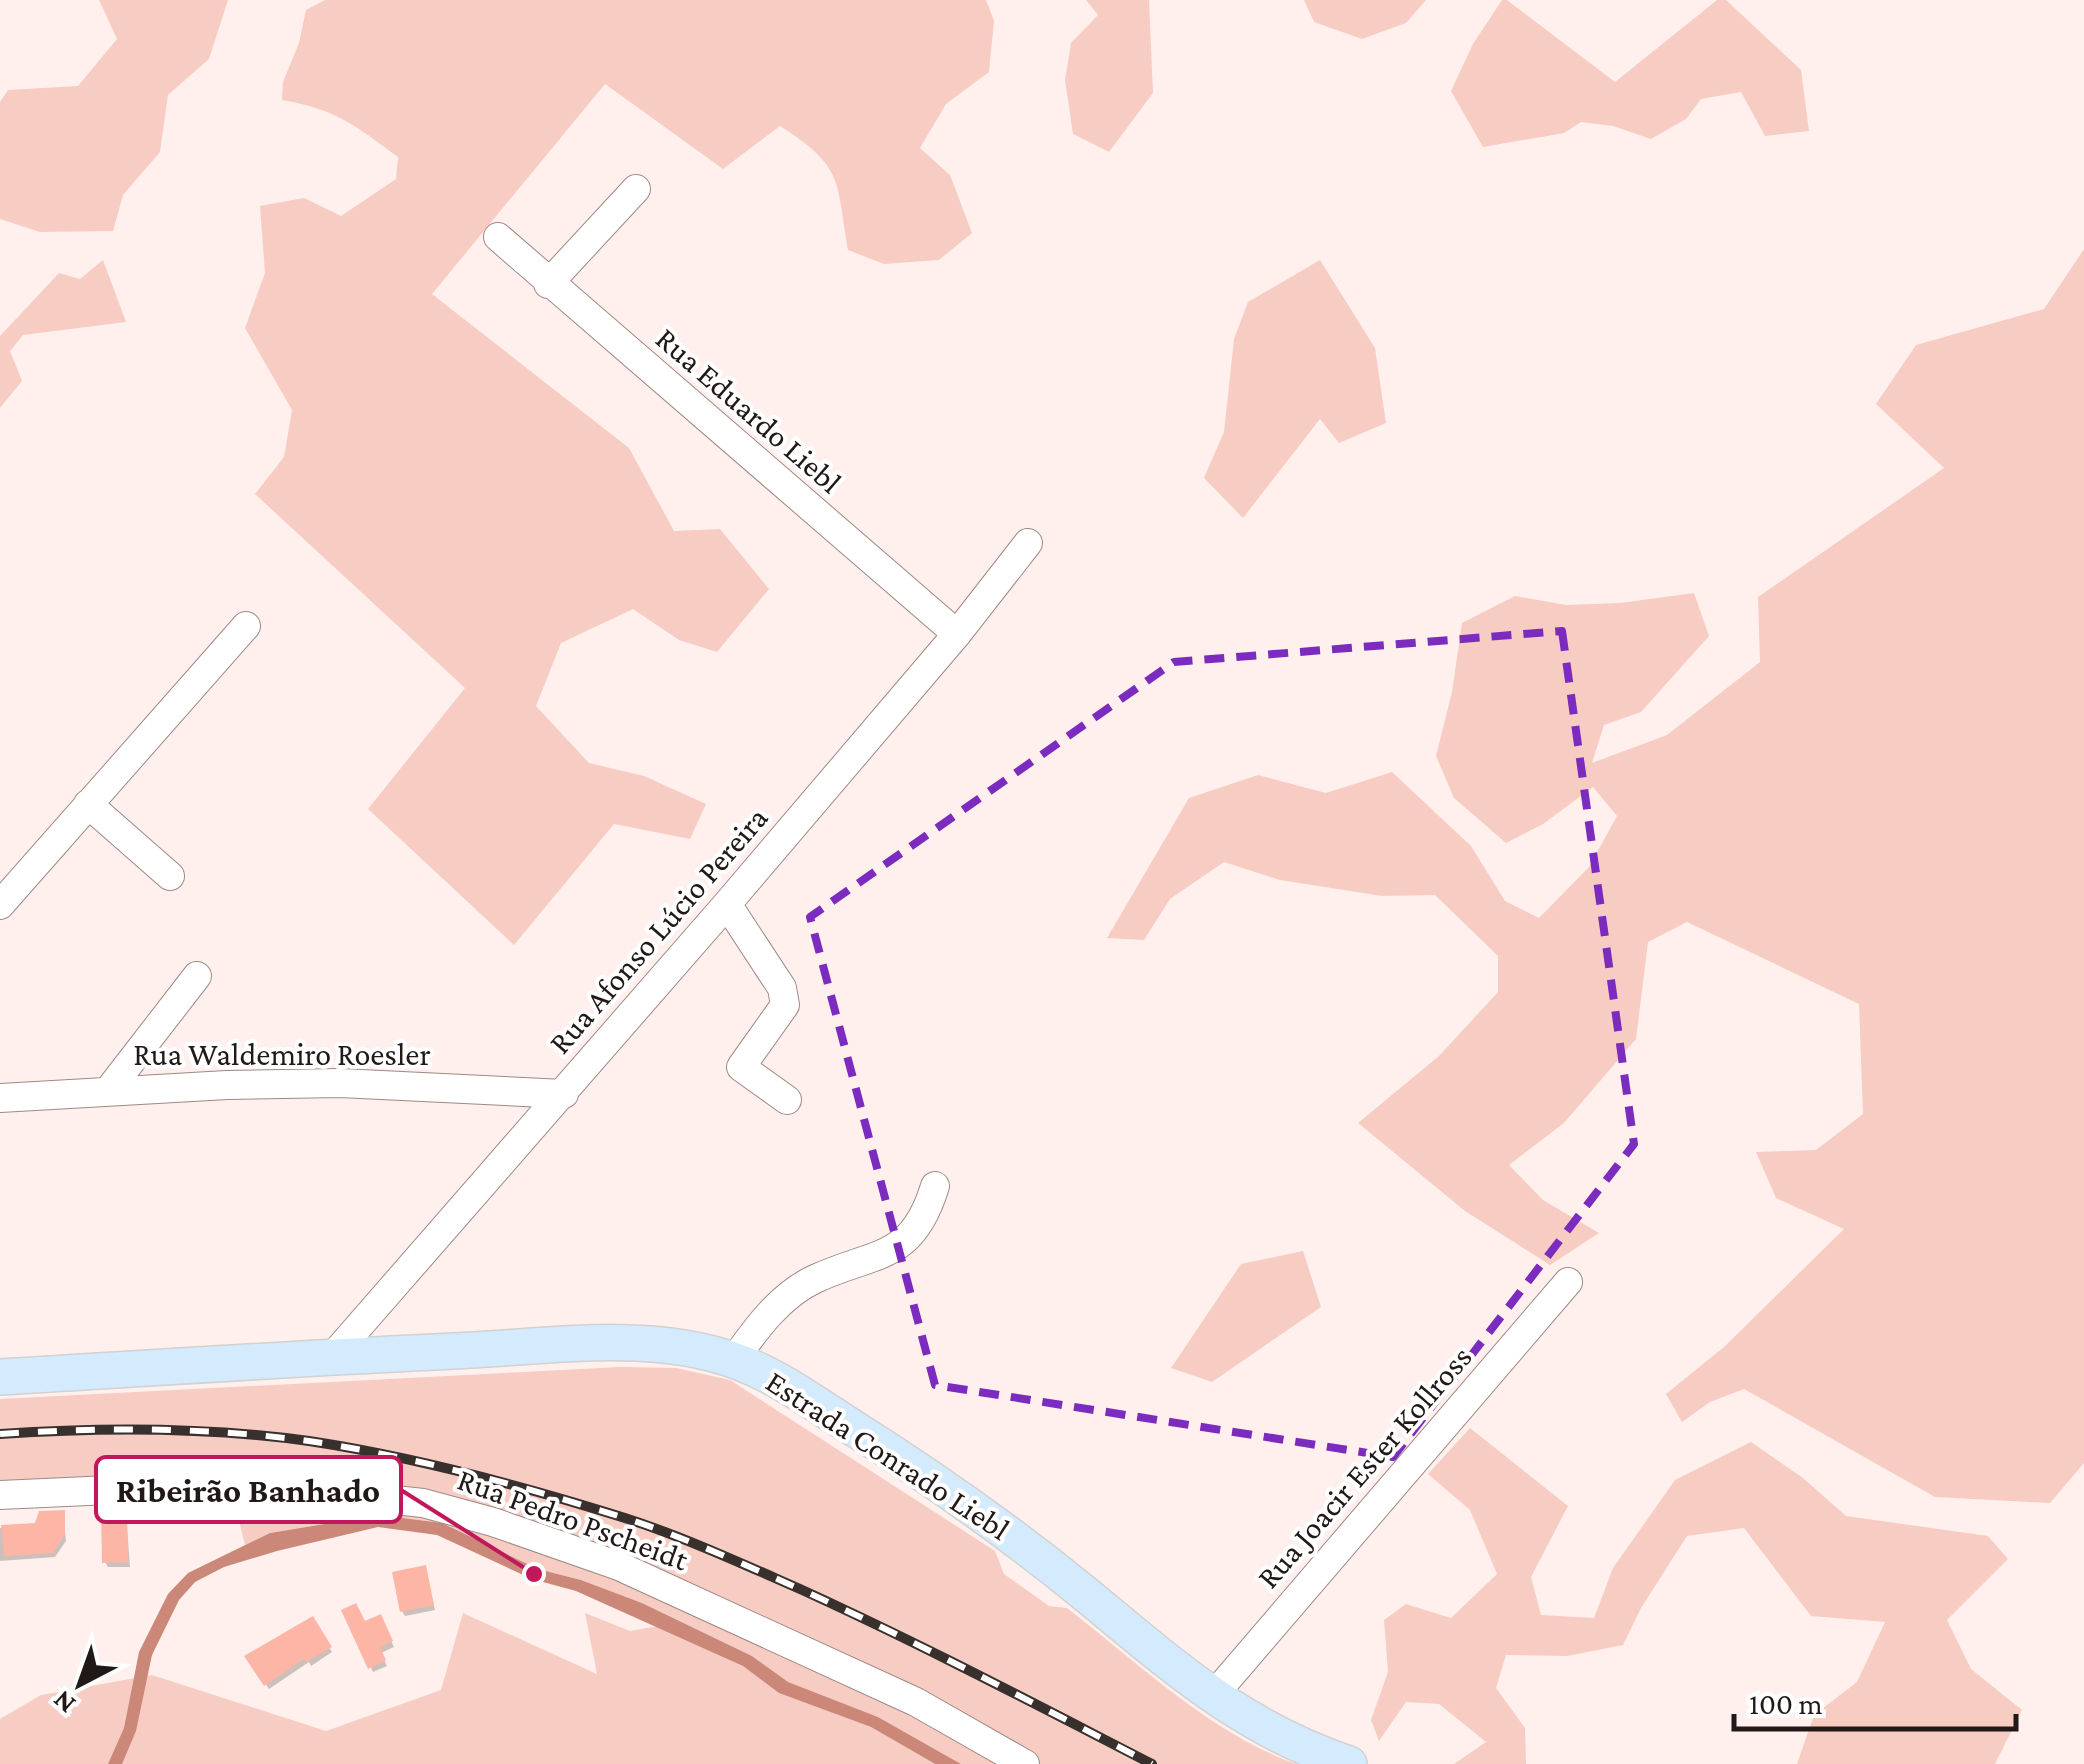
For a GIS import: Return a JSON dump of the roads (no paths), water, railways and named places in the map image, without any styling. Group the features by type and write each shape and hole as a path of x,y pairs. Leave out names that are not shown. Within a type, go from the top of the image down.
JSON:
{"main road":[{"name":"Estrada Conrado Liebl","path":"0,1377 332,1356 653,1344 700,1349 773,1378 930,1478 1030,1549 1213,1696 1274,1734 1349,1764"}],"street":[{"path":"548,284 636,189"},
{"name":"Rua Eduardo Liebl","path":"498,237 957,634"},
{"name":"Rua Afonso Lúcio Pereira","path":"332,1356 727,904 957,634 1028,543"},
{"path":"0,906 246,626"},
{"path":"88,804 170,876"},
{"path":"727,904 782,988 785,1005 741,1068 786,1100"},
{"path":"108,1091 197,976"},
{"name":"Rua Waldemiro Roesler","path":"0,1098 340,1082 564,1094"},
{"path":"734,1360 785,1298 814,1279 874,1260 908,1238 928,1208 935,1186"},
{"name":"Rua Joacir Ester Kollross","path":"1213,1696 1568,1282"},
{"name":"Rua Pedro Pscheidt","path":"0,1495 110,1490 263,1498 366,1498 423,1503 458,1512 573,1550 687,1596 916,1702 1024,1764"}],"railway":[{"path":"0,1434 155,1430 271,1436 389,1455 548,1495 669,1534 800,1589 1152,1764"}],"place":[{"name":"Ribeirão Banhado","path":"534,1574"}]}
